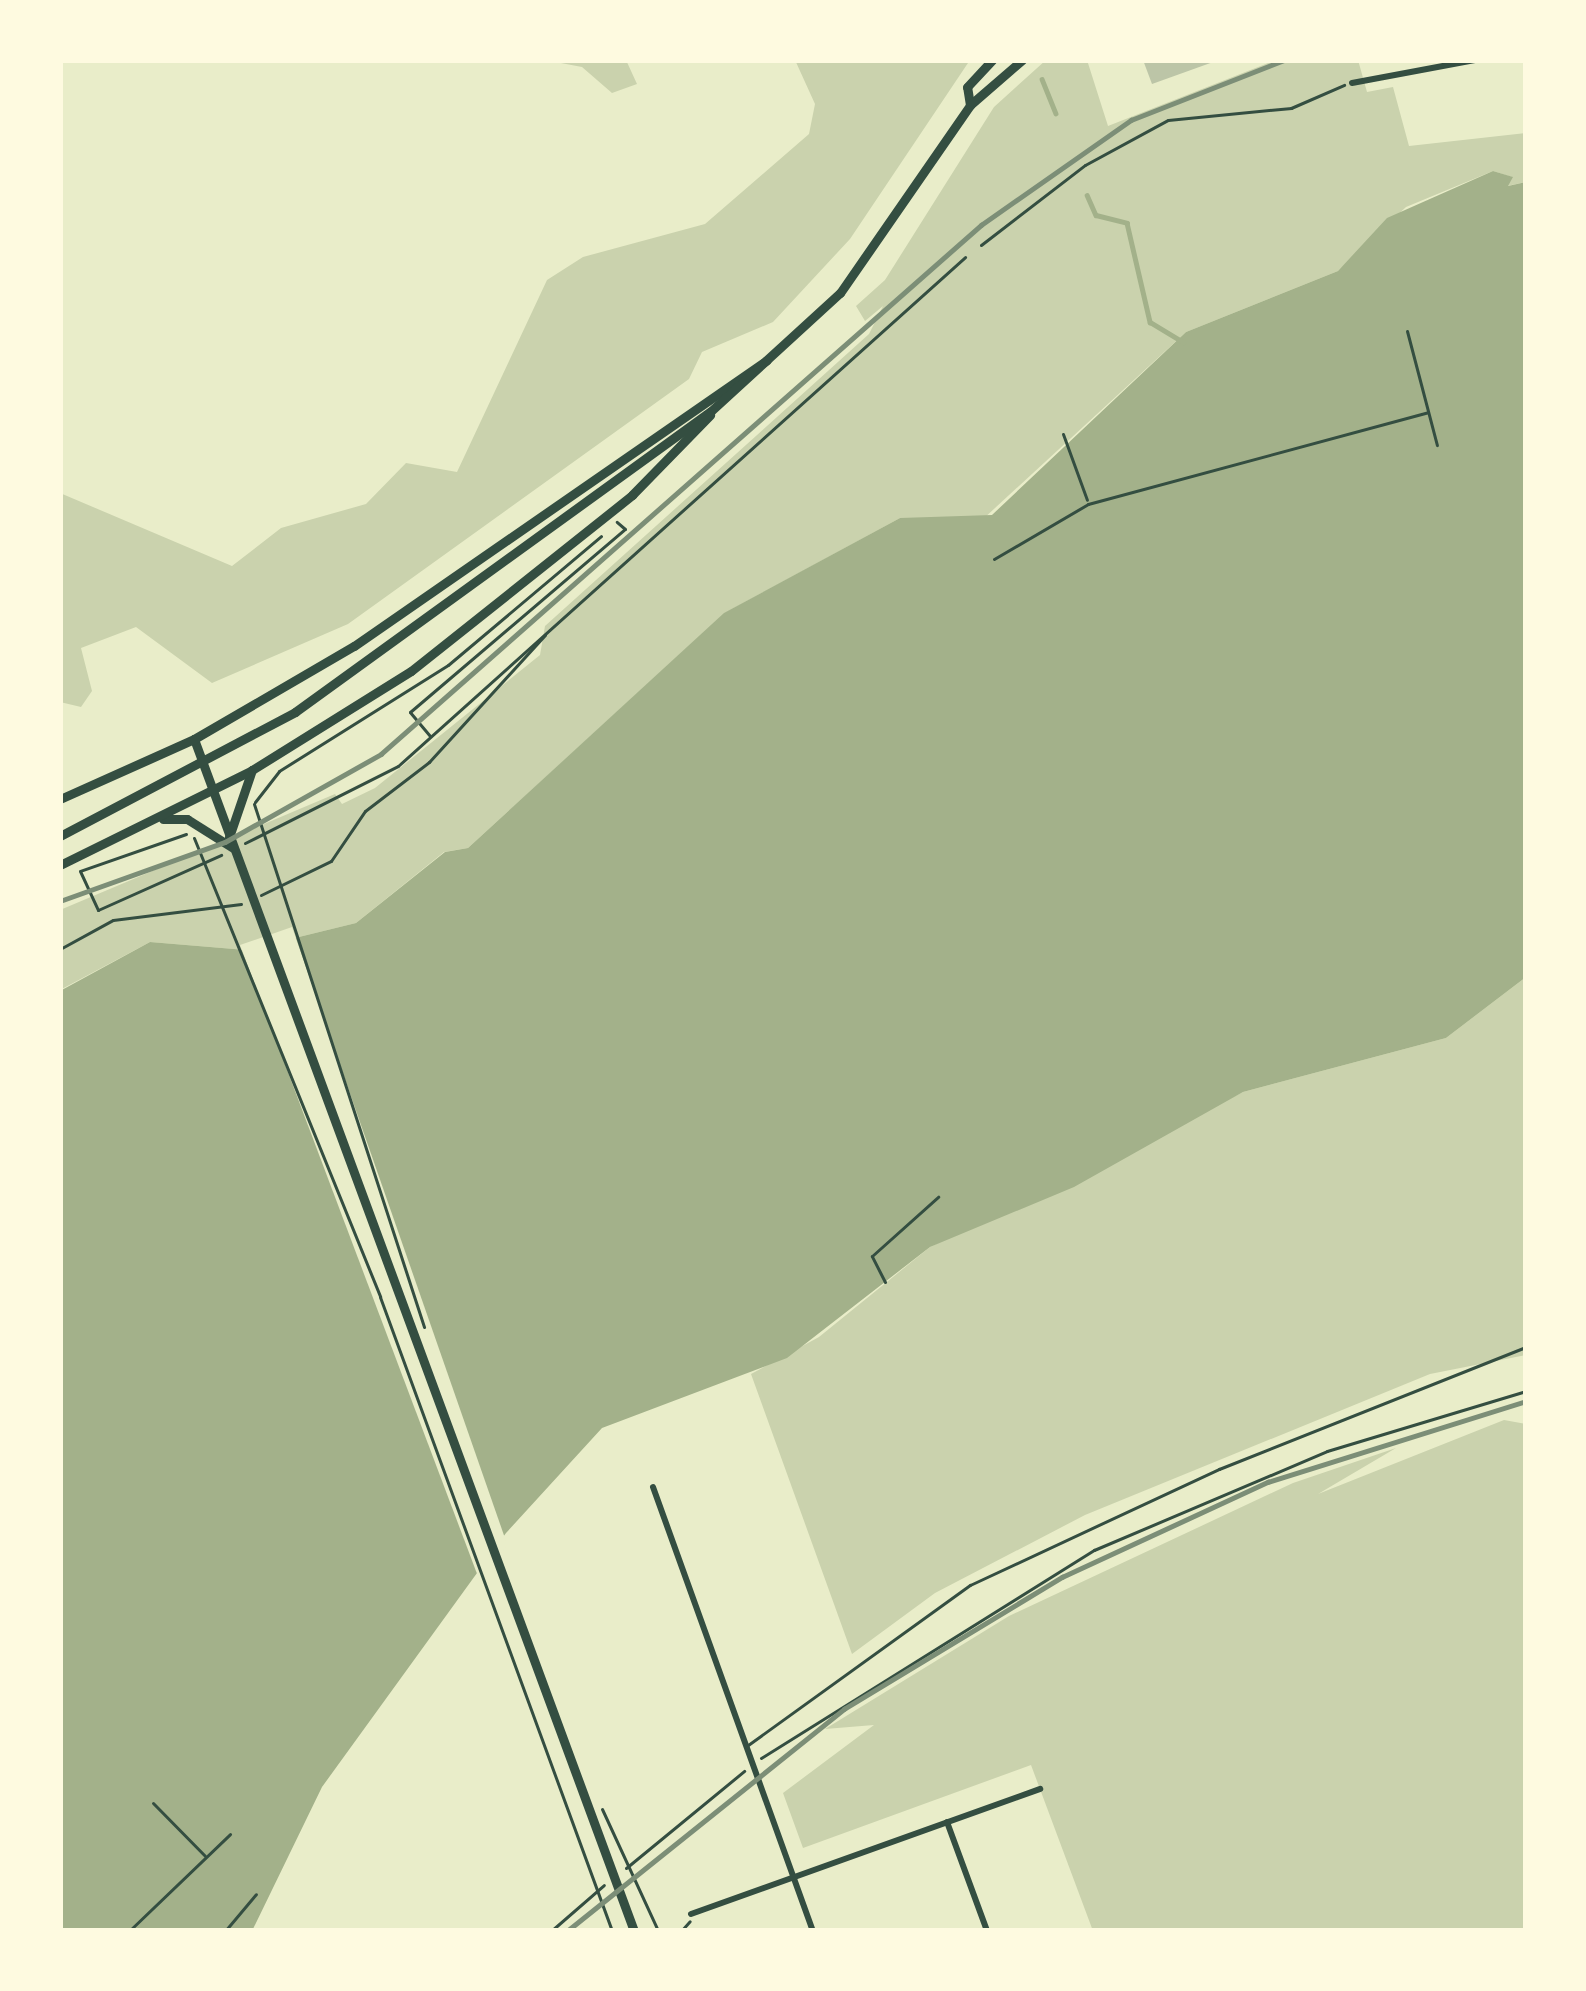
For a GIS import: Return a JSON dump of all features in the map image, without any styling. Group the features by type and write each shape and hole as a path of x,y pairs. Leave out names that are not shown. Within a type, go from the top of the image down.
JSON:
{"main road":[{"path":"970,104 967,87 992,60"},
{"path":"60,836 295,712 711,411 840,293 970,104 1022,60"},
{"path":"60,799 195,740 354,646 623,450 772,359"},
{"path":"60,865 252,770 348,712 580,538 705,431 711,411"},
{"path":"195,740 632,1928"},
{"path":"231,842 252,770"},
{"path":"157,819 187,819 231,842"}],"street":[{"path":"1352,83 1474,60"},
{"path":"653,1487 813,1931"},
{"path":"692,1914 1040,1789"},
{"path":"947,1822 986,1931"}],"lane":[{"path":"746,1746 970,1585 1219,1469 1526,1347"}],"path":[{"path":"981,245 1085,165 1168,120 1291,108 1352,83"},
{"path":"611,1931 380,1297 196,840 165,834 80,871 98,910 345,796 431,738 965,257"},
{"path":"1407,331 1437,445"},
{"path":"994,560 1088,504 1428,412"},
{"path":"1063,434 1088,504"},
{"path":"429,1340 254,804 279,771 448,665 619,521 625,529 410,712 431,738"},
{"path":"60,950 113,920 240,904 331,861 364,812 429,762 545,634"},
{"path":"885,1282 872,1256 938,1197"},
{"path":"764,1755 950,1631 1128,1533 1327,1451 1526,1391"},
{"path":"551,1931 741,1773"},
{"path":"594,1788 658,1931"},
{"path":"153,1803 206,1857"},
{"path":"128,1931 230,1834"},
{"path":"225,1931 256,1894"}],"shaded area":[{"path":"545,60 626,60 637,84 612,93 582,67"},
{"path":"795,60 970,60 850,239 773,322 702,352 689,379 348,624 212,683 136,627 81,648 92,691 81,707 60,702 60,493 232,566 281,528 366,504 406,463 457,472 547,280 583,257 705,224 809,134 815,104"},
{"path":"1046,60 1087,60 1108,126 1276,60 1358,60 1367,92 1393,87 1409,146 1526,133 1526,182 1507,186 1512,177 1493,171 1406,207 1338,271 1186,332 982,520 900,518 725,613 468,848 444,852 356,923 246,950 150,942 60,990 60,910 335,794 342,804 375,788 540,655 545,626 869,334 883,306 865,321 856,306 885,280 994,107"},
{"path":"1493,171 1513,177 1508,186 1526,182 1526,977 1446,1038 1243,1092 1074,1187 930,1247 787,1358 602,1428 506,1533 322,1787 252,1931 60,1931 60,991 150,942 246,950 356,923 445,852 468,848 724,613 900,518 992,515 1186,332 1338,271 1387,218"},
{"path":"1526,977 1526,1355 1430,1374 1085,1515 935,1593 852,1654 751,1374 819,1337 930,1247 1243,1092 1446,1038"},
{"path":"1504,1420 1526,1424 1526,1931 1093,1931 1031,1765 803,1848 783,1793 874,1725 825,1729 1009,1616 1293,1483 1396,1448 1318,1494"}],"pier":[{"path":"292,927 507,1544 482,1587 240,945"}],"building":[{"path":"1143,60 1216,60 1216,61 1152,84"}],"waterway":[{"path":"1042,79 1056,113"},
{"path":"1087,195 1096,215 1127,223 1150,322 1183,342"}],"railway":[{"path":"60,901 225,842 381,754 981,225 1131,120 1284,60"},
{"path":"567,1931 844,1709 1062,1577 1268,1482 1526,1401"}]}
